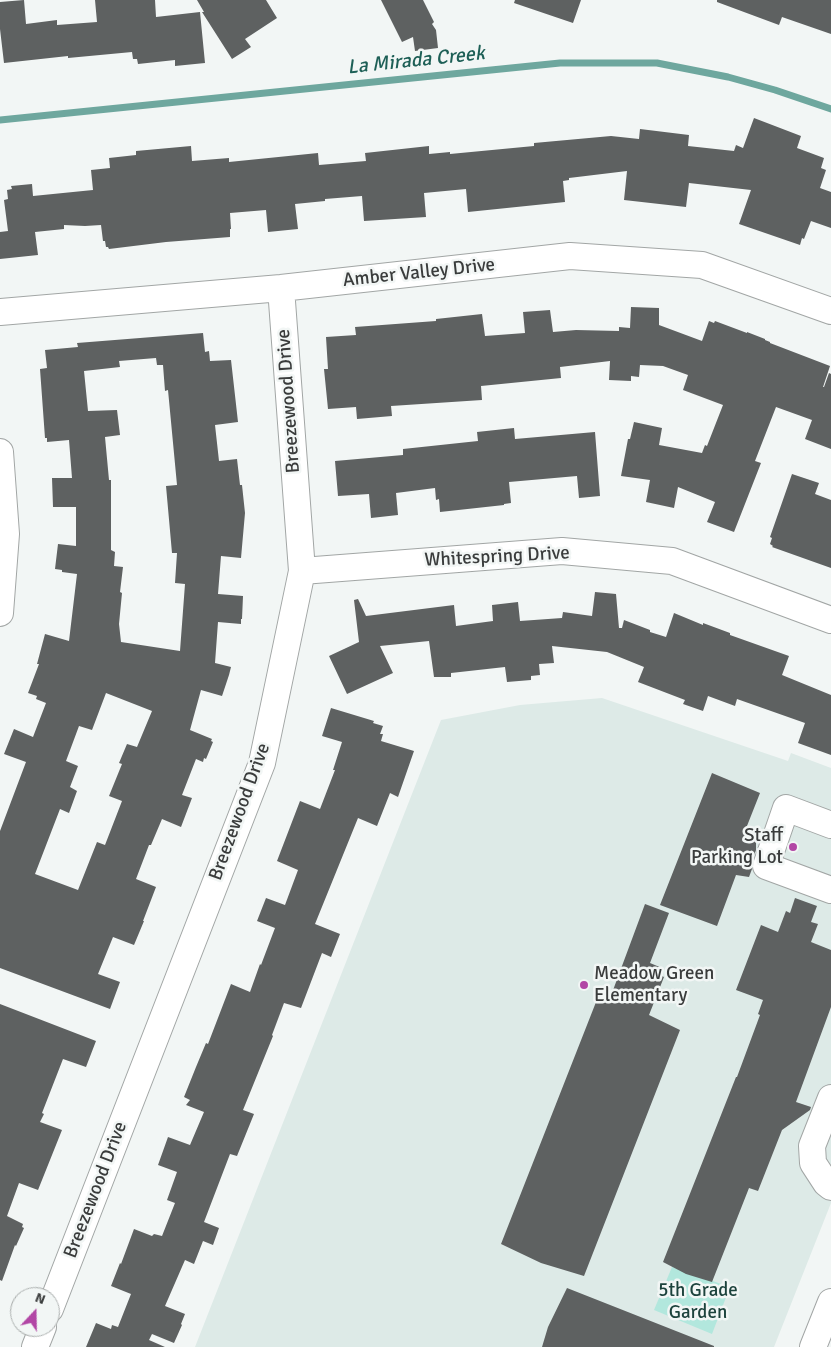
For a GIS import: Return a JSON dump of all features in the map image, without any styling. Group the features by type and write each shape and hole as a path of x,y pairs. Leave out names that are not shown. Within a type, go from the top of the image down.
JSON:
{"street":[{"name":"Amber Valley Drive","path":"0,312 281,288 570,256 702,265 831,311"},
{"name":"Breezewood Drive","path":"59,1287 262,763 302,571 281,288"},
{"path":"0,452 6,534 0,613"},
{"name":"Whitespring Drive","path":"302,571 562,551 672,561 831,620"},
{"path":"831,825 786,808 766,866 831,890"},
{"path":"831,1098 812,1146 813,1163 826,1183 831,1186"},
{"path":"813,1347 831,1302"}],"shaded area":[{"name":"Meadow Green Elementary","path":"602,698 788,761 791,753 831,768 831,1203 774,1347 195,1347 441,720 520,705"}],"green space":[{"name":"5th Grade Garden","path":"672,1267 730,1287 712,1334 654,1310"}],"building":[{"path":"24,0 26,24 57,20 57,25 97,22 95,0 155,0 156,17 200,12 205,63 175,66 175,60 138,64 137,59 133,59 132,52 4,63 0,29 0,2"},
{"path":"197,0 266,0 277,18 245,39 251,47 232,59 202,12 204,12"},
{"path":"381,0 423,0 434,22 432,24 436,30 438,48 415,51 413,37 402,42"},
{"path":"515,0 581,0 573,23 514,3"},
{"path":"717,0 831,0 831,34 782,17 779,25 717,2"},
{"path":"754,118 801,136 797,148 824,158 821,168 826,170 820,188 831,192 831,228 811,221 800,245 739,224 751,190 689,183 686,207 624,200 627,171 569,178 569,180 563,181 565,202 468,212 466,189 424,193 426,217 364,221 362,196 325,199 325,201 295,204 298,229 268,232 266,210 230,213 230,237 109,249 106,247 105,241 103,241 101,225 64,225 64,229 35,232 38,255 0,259 0,232 8,231 4,200 8,199 7,190 12,189 11,186 32,184 33,196 93,190 91,170 110,168 109,158 136,155 136,151 191,146 192,161 229,158 229,162 318,153 319,165 366,161 365,153 429,146 429,154 450,152 450,154 534,146 534,143 611,136 639,139 640,129 689,135 688,146 734,151 736,145 743,148"},
{"path":"631,307 659,308 659,325 702,341 709,321 714,323 715,321 830,366 823,387 829,373 831,374 831,449 805,439 812,420 776,407 755,461 761,463 734,532 707,522 715,502 678,487 674,508 646,502 650,480 621,476 628,439 630,439 634,422 662,428 659,445 702,453 705,445 707,446 723,405 683,390 688,375 663,366 640,365 639,377 631,376 631,381 609,380 610,361 560,367 561,378 481,386 482,400 391,406 392,416 357,419 356,407 328,409 324,369 328,369 326,337 356,335 355,327 436,321 436,319 482,314 485,336 525,333 523,312 550,310 553,332 576,330 619,331 619,327 630,328"},
{"path":"203,333 205,352 209,351 210,361 231,360 238,422 215,425 219,461 237,459 245,513 241,558 221,556 218,594 243,596 241,624 218,622 215,663 231,667 229,675 222,696 201,690 190,730 212,739 211,741 213,742 203,762 196,759 182,795 192,798 181,827 162,819 151,845 149,845 136,879 156,887 134,945 113,937 98,974 120,982 110,1009 0,968 0,831 26,762 4,754 14,729 33,737 46,703 36,699 37,696 28,693 39,664 37,664 45,634 69,641 77,574 55,569 58,544 76,546 76,507 53,507 52,478 72,478 69,440 47,442 47,438 45,438 40,369 47,368 45,350 78,347 77,343","holes":["156,358 157,365 163,365 165,391 168,390 177,485 166,486 172,553 177,553 175,583 185,584 180,651 121,642 119,624 123,567 114,566 115,552 111,550 111,480 109,480 105,437 120,435 117,410 88,411 84,371 120,367 119,361","106,693 152,711 137,747 127,744 119,763 122,764 109,796 122,801 105,845 97,842 78,890 35,874 60,809 69,813 77,791 70,787 78,766 66,761 79,726 92,730"]},
{"path":"514,428 515,439 595,432 600,496 579,498 577,476 509,482 511,503 440,512 439,499 436,500 435,488 396,493 398,515 371,518 369,494 338,496 335,461 403,455 403,449 478,441 477,432"},
{"path":"792,474 819,483 815,494 831,500 831,568 772,547 770,544 772,538 770,537"},
{"path":"595,592 616,594 619,628 622,628 624,620 666,637 674,613 789,656 782,675 831,695 831,755 798,743 805,723 737,699 735,706 708,696 703,711 683,704 685,700 638,682 644,667 607,652 552,646 554,663 539,664 540,675 531,676 531,680 507,682 505,667 451,673 451,677 434,677 429,641 380,646 393,673 347,694 329,656 359,642 354,600 358,599 366,616 454,605 456,626 493,621 492,605 518,602 520,621 562,618 563,612 592,616"},
{"path":"331,708 374,721 373,723 383,726 380,734 383,734 381,741 414,751 398,797 390,793 377,826 358,818 315,924 340,934 331,957 322,953 301,1008 284,1003 273,1036 243,1110 254,1114 237,1156 230,1154 204,1222 219,1228 213,1245 203,1241 194,1264 185,1260 165,1306 185,1314 174,1343 152,1334 149,1340 165,1347 86,1347 96,1323 111,1329 112,1325 118,1327 131,1294 111,1286 134,1229 152,1236 154,1234 162,1236 175,1203 167,1200 177,1172 158,1165 168,1137 190,1145 204,1112 186,1105 190,1100 184,1097 206,1043 208,1044 231,984 250,992 275,928 257,921 266,898 285,905 298,870 277,861 300,801 320,809 335,770 333,770 342,742 322,736"},
{"path":"712,773 760,793 745,831 756,835 756,850 752,861 752,869 749,877 736,875 717,926 660,905"},
{"path":"795,898 817,906 811,922 818,924 811,942 831,950 831,1007 796,1102 811,1107 810,1110 782,1130 758,1191 749,1188 712,1282 686,1274 663,1262 760,1015 758,1014 763,1000 736,990 761,925 778,932 786,911 790,913"},
{"path":"645,904 669,913 650,963 662,968 660,975 664,977 649,1015 680,1030 584,1276 541,1263 501,1244 598,997 609,1001"},
{"path":"0,1004 96,1041 86,1067 63,1059 40,1122 62,1130 38,1190 19,1183 7,1216 23,1224 22,1227 24,1228 15,1245 2,1281 0,1280"},
{"path":"567,1288 714,1347 542,1347 548,1327"}],"waterway":[{"name":"La Mirada Creek","path":"0,120 560,63 657,63 728,77 775,90 831,109"}],"place":[{"name":"Staff Parking Lot","path":"793,847"},
{"name":"Meadow Green Elementary","path":"584,985"}]}
